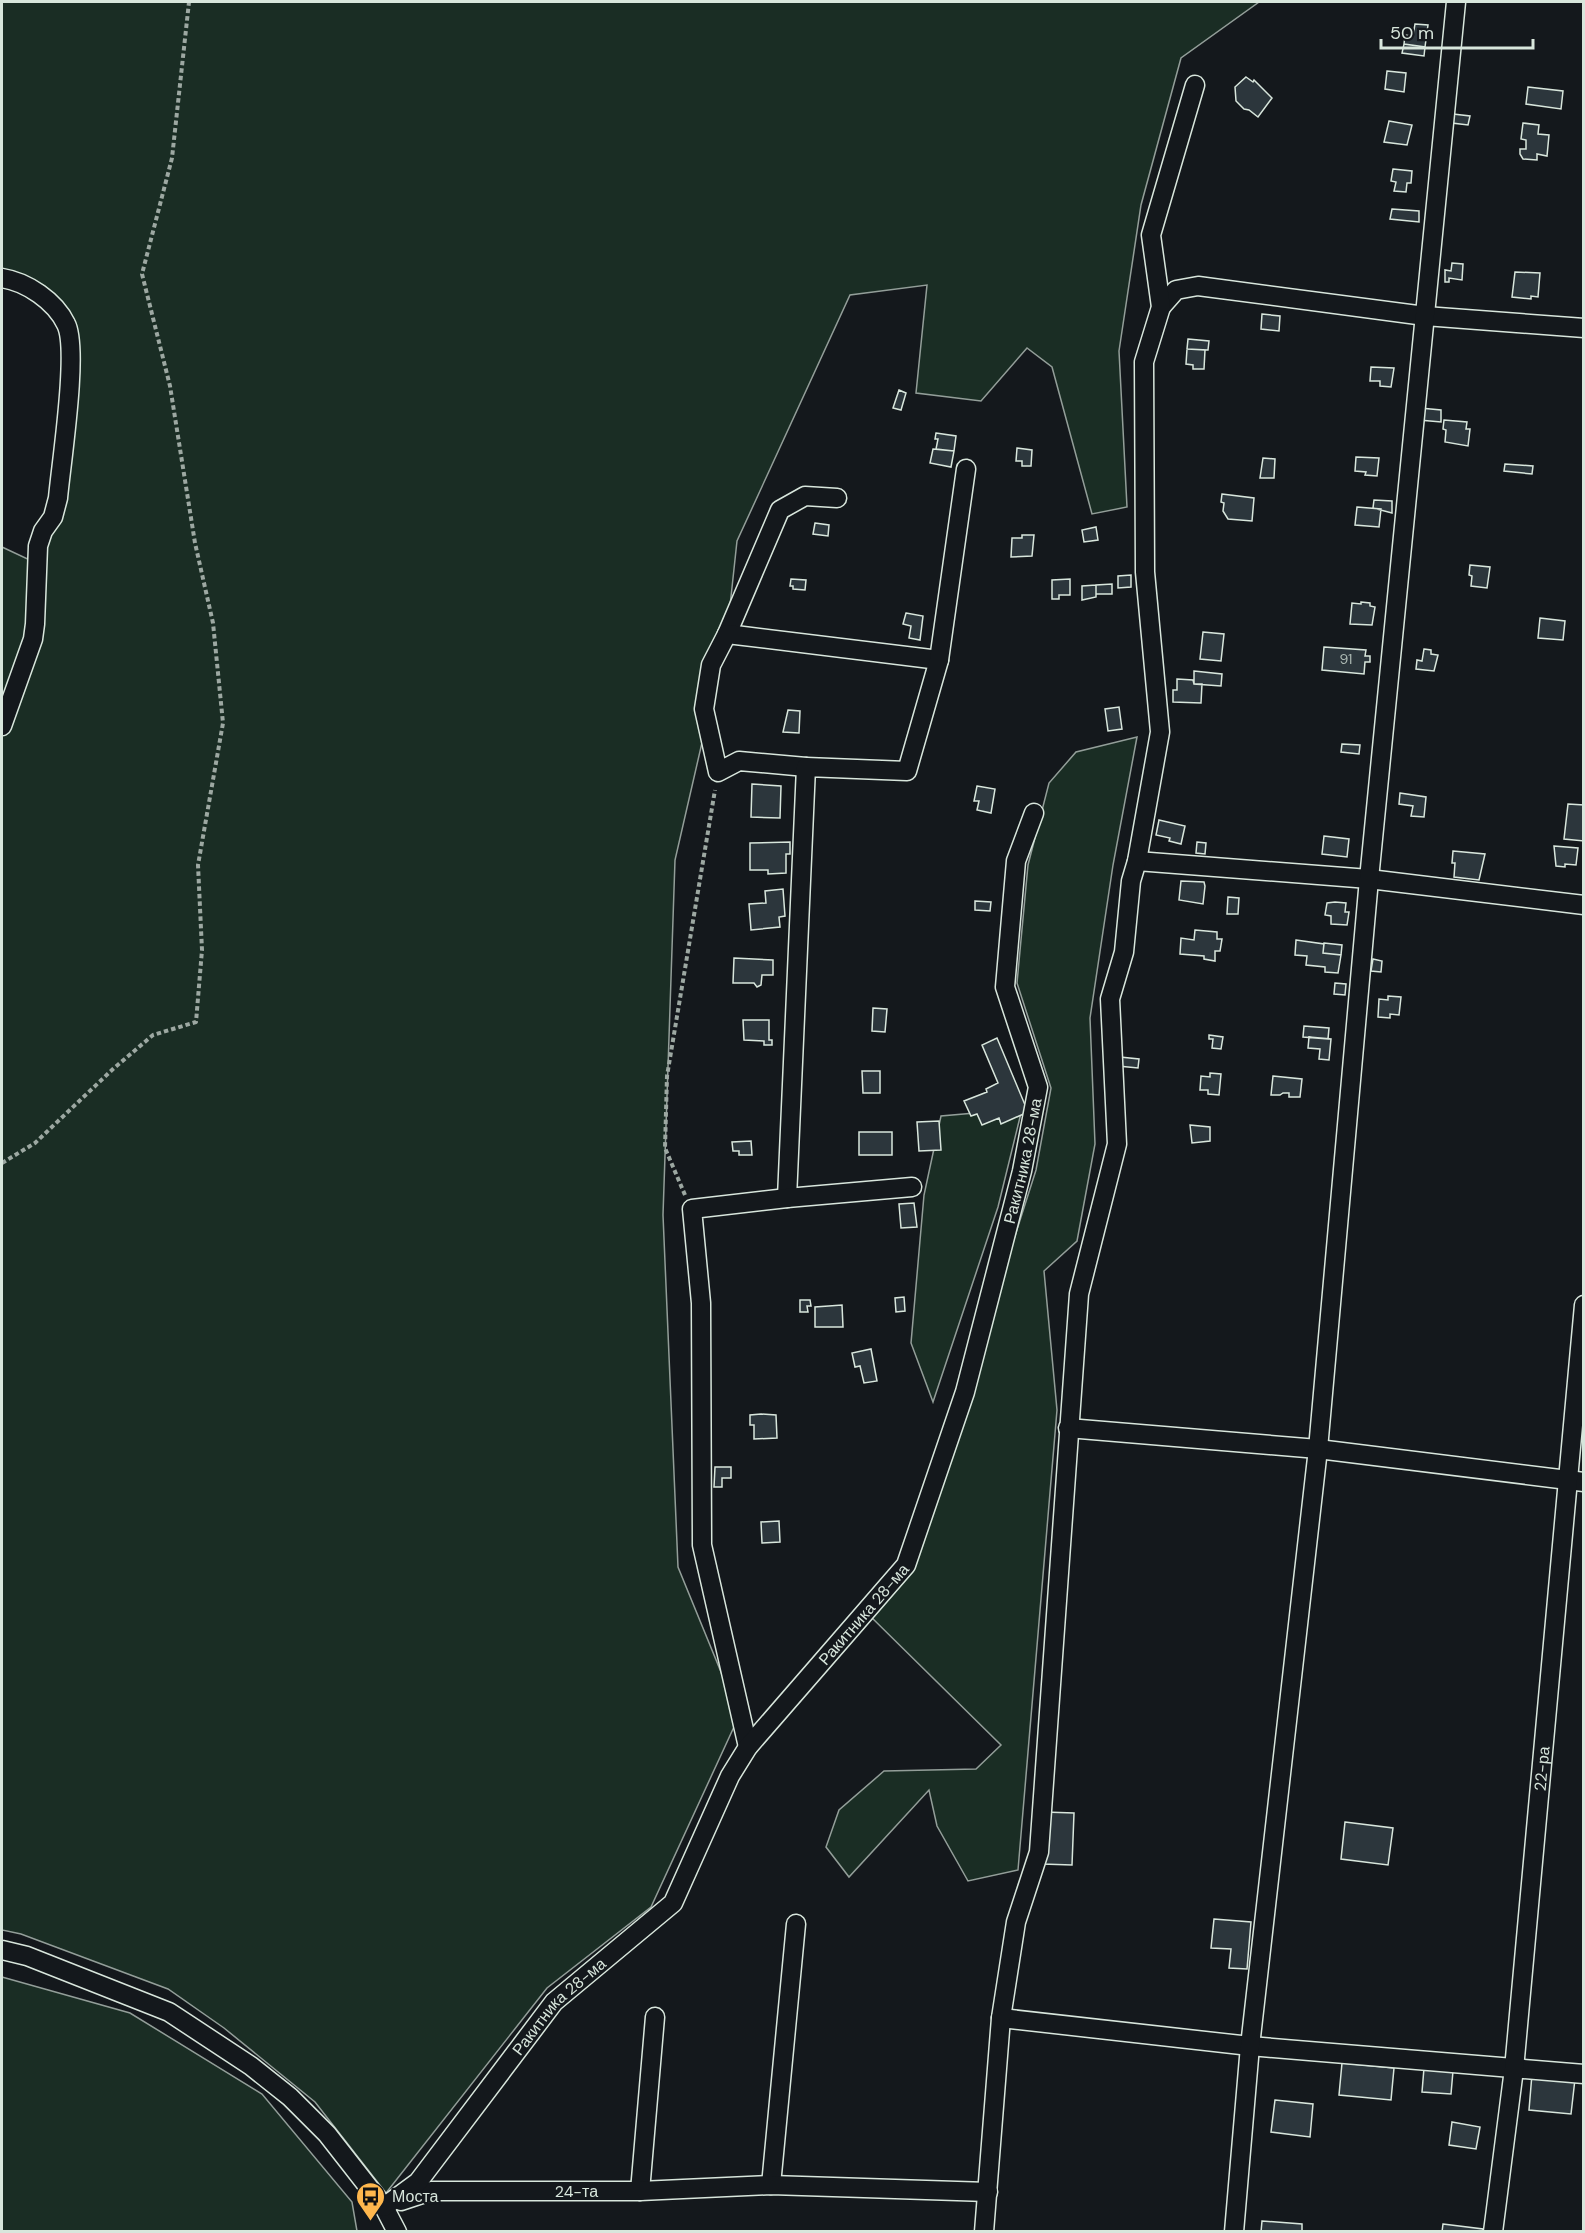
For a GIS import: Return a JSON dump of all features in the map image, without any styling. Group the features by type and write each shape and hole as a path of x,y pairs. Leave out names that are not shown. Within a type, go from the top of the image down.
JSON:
{"street":[{"path":"1234,2232 1250,2046 1318,1449 1369,879 1456,2"},
{"path":"1161,307 1150,235 1195,85"},
{"path":"2,278 32,288 54,307 67,326 72,353 58,498 53,517 43,531 38,546 33,639 2,726"},
{"path":"984,2232 1001,2018 1016,1922 1039,1852 1079,1294 1117,1144 1110,999 1124,952 1131,881 1137,861 1161,732 1144,572 1144,362 1161,307 1176,290 1198,286 1425,316 1584,328"},
{"path":"837,498 805,496 780,510 727,634 711,665 704,709 718,772 739,761 806,767 907,771 939,660 966,469"},
{"path":"727,634 939,660"},
{"path":"787,1198 806,767"},
{"name":"Ракитника 28-ма","path":"384,2207 418,2182 554,2002 673,1903 730,1776 748,1747 906,1565 964,1392 1022,1171 1038,1087 1005,987 1016,861 1034,813"},
{"path":"1137,861 1369,879 1584,905"},
{"path":"748,1747 702,1545 701,1304 692,1209 912,1187"},
{"name":"22-ра","path":"1493,2232 1514,2069 1576,1481 1584,1305"},
{"path":"1068,1428 1318,1449 1576,1481"},
{"path":"771,2185 796,1924"},
{"path":"2,1950 27,1956 169,2012 251,2066 290,2097 327,2134 384,2207 397,2232"},
{"path":"640,2191 655,2017"},
{"path":"1001,2018 1250,2046 1584,2074"},
{"name":"24-та","path":"384,2207 432,2191 640,2191 771,2185 988,2192"}],"path":[{"path":"2,1163 35,1143 113,1069 153,1035 196,1022 202,950 198,865 223,723 213,623 195,543 170,386 142,274 172,158 189,2"},
{"path":"692,1209 665,1148 668,1076 718,772"}],"green space":[{"path":"2,2 1259,2 1181,58 1141,205 1119,351 1127,507 1092,514 1052,367 1027,348 981,401 916,393 927,285 850,295 737,541 727,634 675,860 663,1215 678,1567 739,1716 651,1907 547,1988 386,2193 315,2102 224,2028 168,1989 21,1934 2,1930 2,547 36,563 58,498 67,326 2,277"},
{"path":"1137,737 1113,865 1090,1018 1095,1144 1077,1241 1044,1271 1057,1410 1018,1870 968,1881 937,1826 929,1790 849,1877 826,1847 839,1810 884,1771 976,1769 1001,1745 868,1614 909,1568 1036,1170 1051,1088 1017,983 1028,865 1049,783 1076,752"},
{"path":"1022,1109 998,1207 933,1402 911,1343 924,1195 941,1116"},
{"path":"2,1977 130,2013 262,2094 352,2202 357,2231 2,2231"}],"building":[{"path":"1415,24 1428,25 1425,47 1404,44 1405,35 1413,36"},
{"path":"1404,44 1425,47 1424,56 1402,53"},
{"path":"1387,71 1406,73 1404,92 1385,89"},
{"path":"1246,77 1253,82 1254,80 1272,98 1258,117 1236,101 1235,87"},
{"path":"1528,87 1563,91 1561,109 1526,104"},
{"path":"1453,114 1470,116 1468,125 1452,123"},
{"path":"1389,121 1412,125 1407,145 1384,142"},
{"path":"1523,123 1539,125 1538,134 1549,135 1547,156 1537,154 1537,160 1523,159 1520,149 1526,149 1526,140 1521,139"},
{"path":"1393,169 1412,171 1411,183 1407,183 1406,192 1394,191 1396,182 1391,181"},
{"path":"1392,209 1419,211 1419,222 1390,219"},
{"path":"1452,263 1463,264 1462,280 1449,278 1449,282 1445,282 1445,270 1451,271"},
{"path":"1515,272 1540,273 1538,297 1531,296 1531,299 1512,297"},
{"path":"1262,314 1280,316 1279,331 1261,329"},
{"path":"1188,339 1209,341 1208,350 1187,349"},
{"path":"1187,349 1205,350 1204,369 1193,369 1193,365 1186,364"},
{"path":"1371,367 1394,368 1391,387 1380,386 1380,381 1370,381"},
{"path":"899,390 906,393 901,410 893,408"},
{"path":"1420,408 1441,410 1441,422 1419,420"},
{"path":"1444,420 1467,422 1466,429 1470,429 1468,446 1445,442"},
{"path":"936,433 956,436 954,451 936,449 938,439 935,439"},
{"path":"1017,448 1032,450 1031,466 1022,466 1022,461 1016,461"},
{"path":"933,449 954,451 951,467 930,463"},
{"path":"1356,457 1379,458 1377,476 1355,471"},
{"path":"1263,458 1275,459 1274,478 1260,478"},
{"path":"1505,464 1533,466 1532,474 1504,471"},
{"path":"1222,494 1254,498 1252,521 1228,519 1223,511"},
{"path":"1374,500 1392,501 1392,513 1373,508"},
{"path":"1357,507 1381,509 1379,527 1355,525"},
{"path":"815,523 829,525 828,536 813,534"},
{"path":"1096,527 1098,540 1084,542 1082,530"},
{"path":"1022,535 1034,535 1032,556 1011,557 1012,538 1022,538"},
{"path":"1470,565 1490,567 1487,588 1471,586"},
{"path":"1131,575 1131,587 1118,588 1118,576"},
{"path":"791,579 806,580 805,590 793,589 793,586 790,586"},
{"path":"1070,579 1070,595 1059,595 1059,599 1052,599 1052,580"},
{"path":"1112,584 1112,594 1096,594 1096,585"},
{"path":"1096,585 1096,597 1082,600 1082,586"},
{"path":"1361,602 1370,603 1370,606 1375,607 1372,625 1350,624 1352,603 1361,604"},
{"path":"906,613 923,616 920,640 909,638 911,626 903,624"},
{"path":"1540,618 1565,621 1563,640 1538,638"},
{"path":"1203,632 1224,634 1221,661 1200,659"},
{"path":"1324,647 1366,650 1365,656 1370,656 1370,662 1365,662 1364,674 1322,670"},
{"path":"1424,649 1431,650 1431,654 1438,655 1434,671 1416,669 1417,660 1422,661"},
{"path":"1194,671 1222,674 1221,686 1194,684"},
{"path":"1177,679 1193,680 1194,684 1202,684 1201,703 1173,702 1173,690 1177,690"},
{"path":"1119,707 1122,729 1108,731 1105,709"},
{"path":"788,710 800,711 799,733 783,732"},
{"path":"1342,744 1360,745 1359,754 1341,752"},
{"path":"752,784 781,786 780,818 751,817"},
{"path":"977,786 995,789 991,813 977,810 979,801 974,801"},
{"path":"1400,793 1426,797 1424,817 1411,816 1413,806 1399,804"},
{"path":"1568,804 1584,805 1584,841 1564,839"},
{"path":"1159,820 1185,826 1181,844 1169,841 1170,838 1156,835"},
{"path":"1324,836 1349,839 1347,857 1322,854"},
{"path":"790,842 790,854 786,854 786,873 768,874 768,870 750,870 750,843"},
{"path":"1197,842 1206,843 1205,854 1196,853"},
{"path":"1554,846 1578,848 1576,865 1556,866"},
{"path":"1453,851 1485,854 1479,880 1454,877"},
{"path":"1181,881 1204,882 1203,904 1179,900"},
{"path":"783,889 785,916 779,917 780,927 751,930 749,904 766,903 765,891"},
{"path":"1228,897 1239,898 1238,914 1227,914"},
{"path":"975,901 991,902 990,911 975,910"},
{"path":"1327,903 1346,903 1345,912 1349,912 1347,925 1331,924 1331,916 1325,915"},
{"path":"1195,930 1217,932 1217,939 1222,939 1220,951 1215,951 1215,961 1204,959 1204,956 1180,954 1181,938 1194,940"},
{"path":"1296,940 1324,944 1323,953 1341,955 1338,973 1325,972 1325,967 1306,965 1307,956 1295,955"},
{"path":"1324,943 1342,945 1341,955 1323,953"},
{"path":"734,958 773,960 773,975 762,975 761,985 757,987 754,983 733,983"},
{"path":"1373,959 1382,961 1381,972 1371,971"},
{"path":"1335,983 1346,984 1345,995 1334,994"},
{"path":"1388,996 1401,997 1399,1015 1390,1014 1390,1018 1378,1017 1379,999 1388,1000"},
{"path":"873,1008 887,1009 885,1032 872,1031"},
{"path":"743,1020 769,1020 769,1040 772,1040 772,1045 764,1045 764,1041 744,1040"},
{"path":"1304,1026 1329,1028 1328,1039 1303,1037"},
{"path":"1209,1035 1223,1037 1221,1049 1212,1048 1213,1039 1209,1039"},
{"path":"1309,1037 1331,1039 1329,1060 1319,1059 1320,1049 1308,1048"},
{"path":"997,1038 1028,1112 1001,1124 999,1118 982,1125 977,1114 971,1116 964,1101 987,1092 986,1089 998,1083 982,1045"},
{"path":"1120,1057 1139,1059 1138,1068 1118,1066"},
{"path":"862,1071 880,1071 880,1093 863,1093"},
{"path":"1210,1073 1221,1074 1219,1095 1208,1094 1208,1090 1200,1090 1201,1076 1210,1077"},
{"path":"1273,1076 1302,1079 1300,1097 1289,1097 1289,1093 1271,1095"},
{"path":"939,1121 941,1150 919,1151 917,1122"},
{"path":"1190,1125 1210,1127 1210,1141 1192,1143"},
{"path":"859,1132 892,1132 892,1155 859,1155"},
{"path":"751,1141 752,1155 739,1155 739,1151 733,1151 732,1142"},
{"path":"914,1203 917,1227 901,1228 899,1204"},
{"path":"904,1297 905,1311 896,1312 895,1298"},
{"path":"800,1300 810,1300 811,1306 807,1306 808,1312 800,1312"},
{"path":"842,1305 843,1327 815,1327 815,1307"},
{"path":"871,1349 877,1381 864,1383 860,1366 855,1367 852,1353"},
{"path":"750,1415 776,1415 777,1438 754,1439 754,1425 750,1425"},
{"path":"715,1467 731,1467 731,1478 722,1478 722,1487 714,1487"},
{"path":"779,1521 780,1542 762,1543 761,1522"},
{"path":"1044,1812 1074,1813 1072,1865 1042,1864"},
{"path":"1345,1822 1393,1828 1388,1865 1341,1859"},
{"path":"1214,1919 1251,1922 1247,1969 1229,1968 1231,1949 1211,1948"},
{"path":"1342,2063 1394,2068 1391,2100 1339,2095"},
{"path":"1424,2068 1453,2071 1451,2094 1422,2092"},
{"path":"1532,2074 1575,2079 1571,2114 1529,2110"},
{"path":"1275,2100 1313,2104 1310,2137 1271,2132"},
{"path":"1452,2122 1480,2127 1476,2149 1449,2145"},
{"path":"1262,2221 1302,2224 1302,2232 1261,2232"},
{"path":"1443,2224 1483,2229 1483,2232 1442,2232"}],"place":[{"name":"Моста","path":"371,2222"}]}
